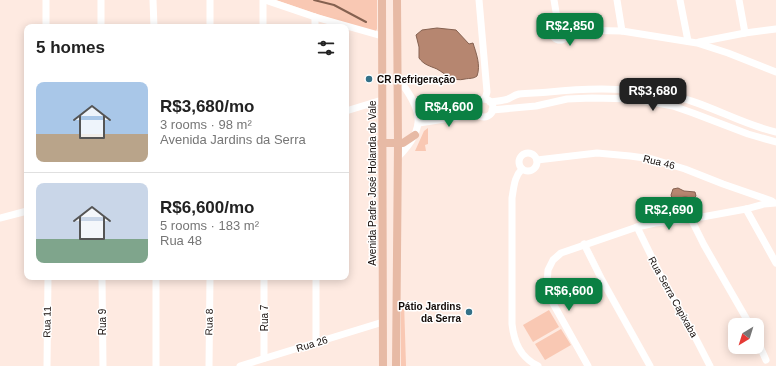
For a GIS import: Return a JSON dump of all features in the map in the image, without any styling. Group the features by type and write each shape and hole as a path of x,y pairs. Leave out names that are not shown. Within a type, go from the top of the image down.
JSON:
{"main road":[{"name":"Avenida Padre José Holanda do Vale","path":"382,0 381,143 383,366"},
{"path":"396,366 398,157 397,0"},
{"path":"381,143 398,144 407,142 415,135"}],"street":[{"path":"46,0 46,24"},
{"path":"101,0 101,24"},
{"path":"153,0 154,24"},
{"path":"210,0 210,24"},
{"path":"263,24 264,0 340,24"},
{"path":"479,0 488,101 492,110"},
{"path":"554,0 558,24"},
{"path":"617,0 622,31"},
{"path":"680,0 688,41"},
{"path":"739,0 745,33"},
{"path":"315,17 315,24"},
{"path":"558,24 566,26 568,30 568,35 565,39 557,40 553,36 552,31 558,24"},
{"path":"349,27 382,36"},
{"path":"697,43 745,33 776,29"},
{"path":"568,30 622,31 688,41 728,53 776,72"},
{"path":"397,77 411,97 418,113 419,123 410,144 398,157"},
{"path":"418,113 475,105 479,100 488,101 507,99 516,95 535,92 591,88 619,88 696,102 744,122 776,132"},
{"path":"535,92 536,106"},
{"path":"516,95 519,109"},
{"path":"419,123 477,114 481,117 487,116 492,110 519,109 568,100 614,98 673,106 693,112 748,134 776,142"},
{"path":"349,110 382,100"},
{"path":"693,112 696,102"},
{"path":"475,105 477,114"},
{"path":"531,153 537,160 536,166 532,170 526,171 522,169 519,162 520,156 531,153"},
{"name":"Rua 46","path":"537,160 597,153 645,158 685,169 776,203"},
{"path":"522,169 516,176 512,198 512,324 517,346 528,359 538,366"},
{"path":"586,365 550,298 548,290 548,276 552,260 561,253 584,244 637,227 655,223 691,219 746,209 764,204 776,203"},
{"path":"746,209 776,262"},
{"path":"0,218 24,211"},
{"path":"691,219 704,245 746,318"},
{"name":"Rua Serra Capixaba","path":"637,227 664,282 710,366"},
{"path":"584,244 605,286 650,366"},
{"name":"Rua 11","path":"47,366 48,280"},
{"name":"Rua 9","path":"102,280 103,366"},
{"path":"156,280 156,366"},
{"name":"Rua 8","path":"209,366 210,280"},
{"name":"Rua 7","path":"264,280 264,358"},
{"path":"316,280 316,343"},
{"name":"Rua 26","path":"240,366 383,322"},
{"path":"763,354 766,360"}],"shaded area":[{"path":"276,0 377,0 377,29 375,32 370,32"},
{"path":"437,28 456,30 469,44 473,43 478,63 477,76 457,80 425,64 419,58 419,47 416,35 422,30"},
{"path":"428,128 428,144 425,145 426,151 415,151 424,131"},
{"path":"678,188 684,191 695,192 696,196 692,199 685,197 677,199 672,198 671,195 673,189"},
{"path":"401,302 404,302 406,366 401,366"},
{"path":"549,310 559,327 533,342 523,325"},
{"path":"561,329 571,345 545,360 535,344"}],"waterway":[{"path":"314,0 334,5 366,22"}],"place":[{"name":"CR Refrigeração","path":"369,79"},
{"name":"Pátio Jardins da Serra","path":"469,312"}]}
